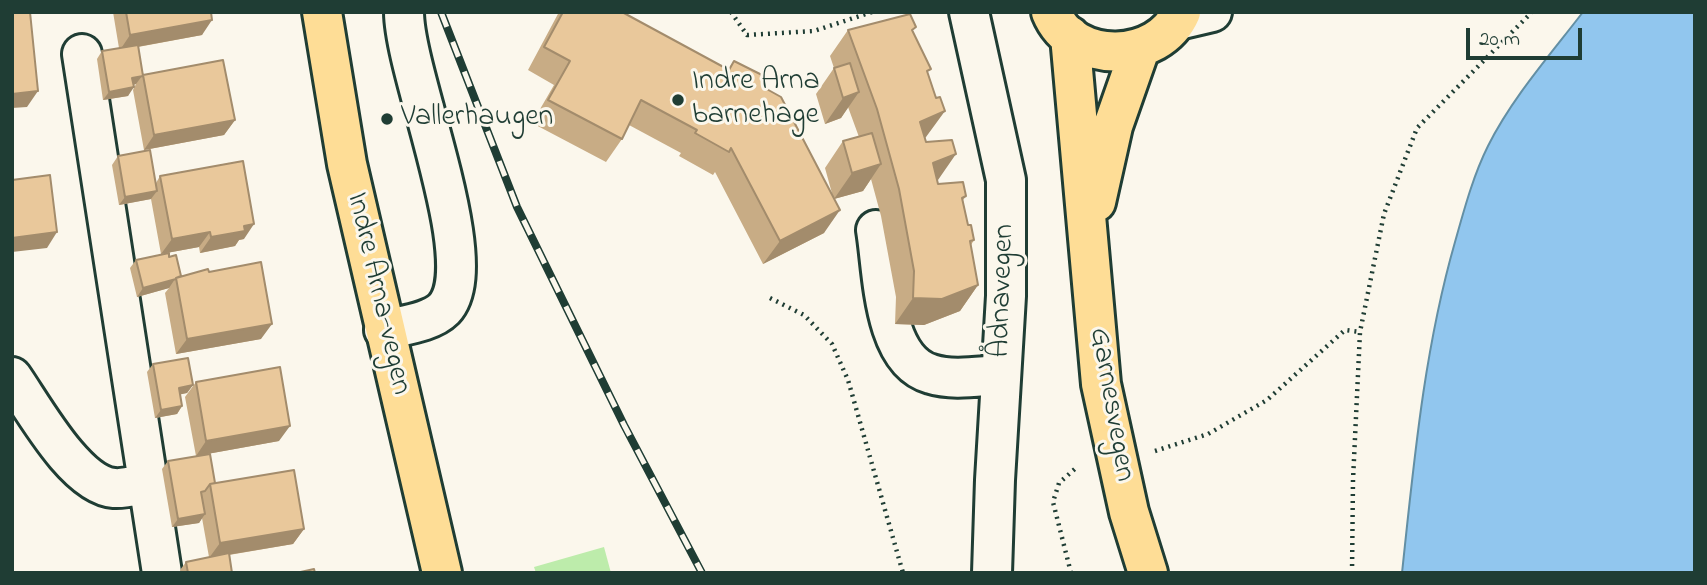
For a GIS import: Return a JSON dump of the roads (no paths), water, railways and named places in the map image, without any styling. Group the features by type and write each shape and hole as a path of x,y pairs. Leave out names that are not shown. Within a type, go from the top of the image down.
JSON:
{"main road":[{"name":"Indre Arna-vegen","path":"322,12 347,163 442,573"},
{"path":"1061,24 1091,48 1115,52 1140,49 1191,15"},
{"name":"Garnesvegen","path":"1061,24 1088,235 1101,384 1129,512 1148,573"},
{"name":"Garnesvegen","path":"1088,235 1113,126 1140,49"}],"street":[{"path":"384,330 434,316 444,309 456,283 453,236 439,164 409,53 404,12"},
{"name":"Ådnavegen","path":"968,12 1006,180 1006,296 992,573"},
{"path":"82,54 162,573"},
{"path":"876,230 894,338 904,357 930,374 952,377 1001,375"},
{"path":"12,377 65,453 87,476 113,488 147,483"}],"water":[{"path":"1583,12 1695,12 1695,573 1402,573 1416,448 1435,324 1469,193 1488,146 1508,111"}],"railway":[{"path":"441,12 517,207 624,425 702,573"}],"place":[{"name":"Indre Arna barnehage","path":"678,100"},
{"name":"Vallerhaugen","path":"387,119"}]}
